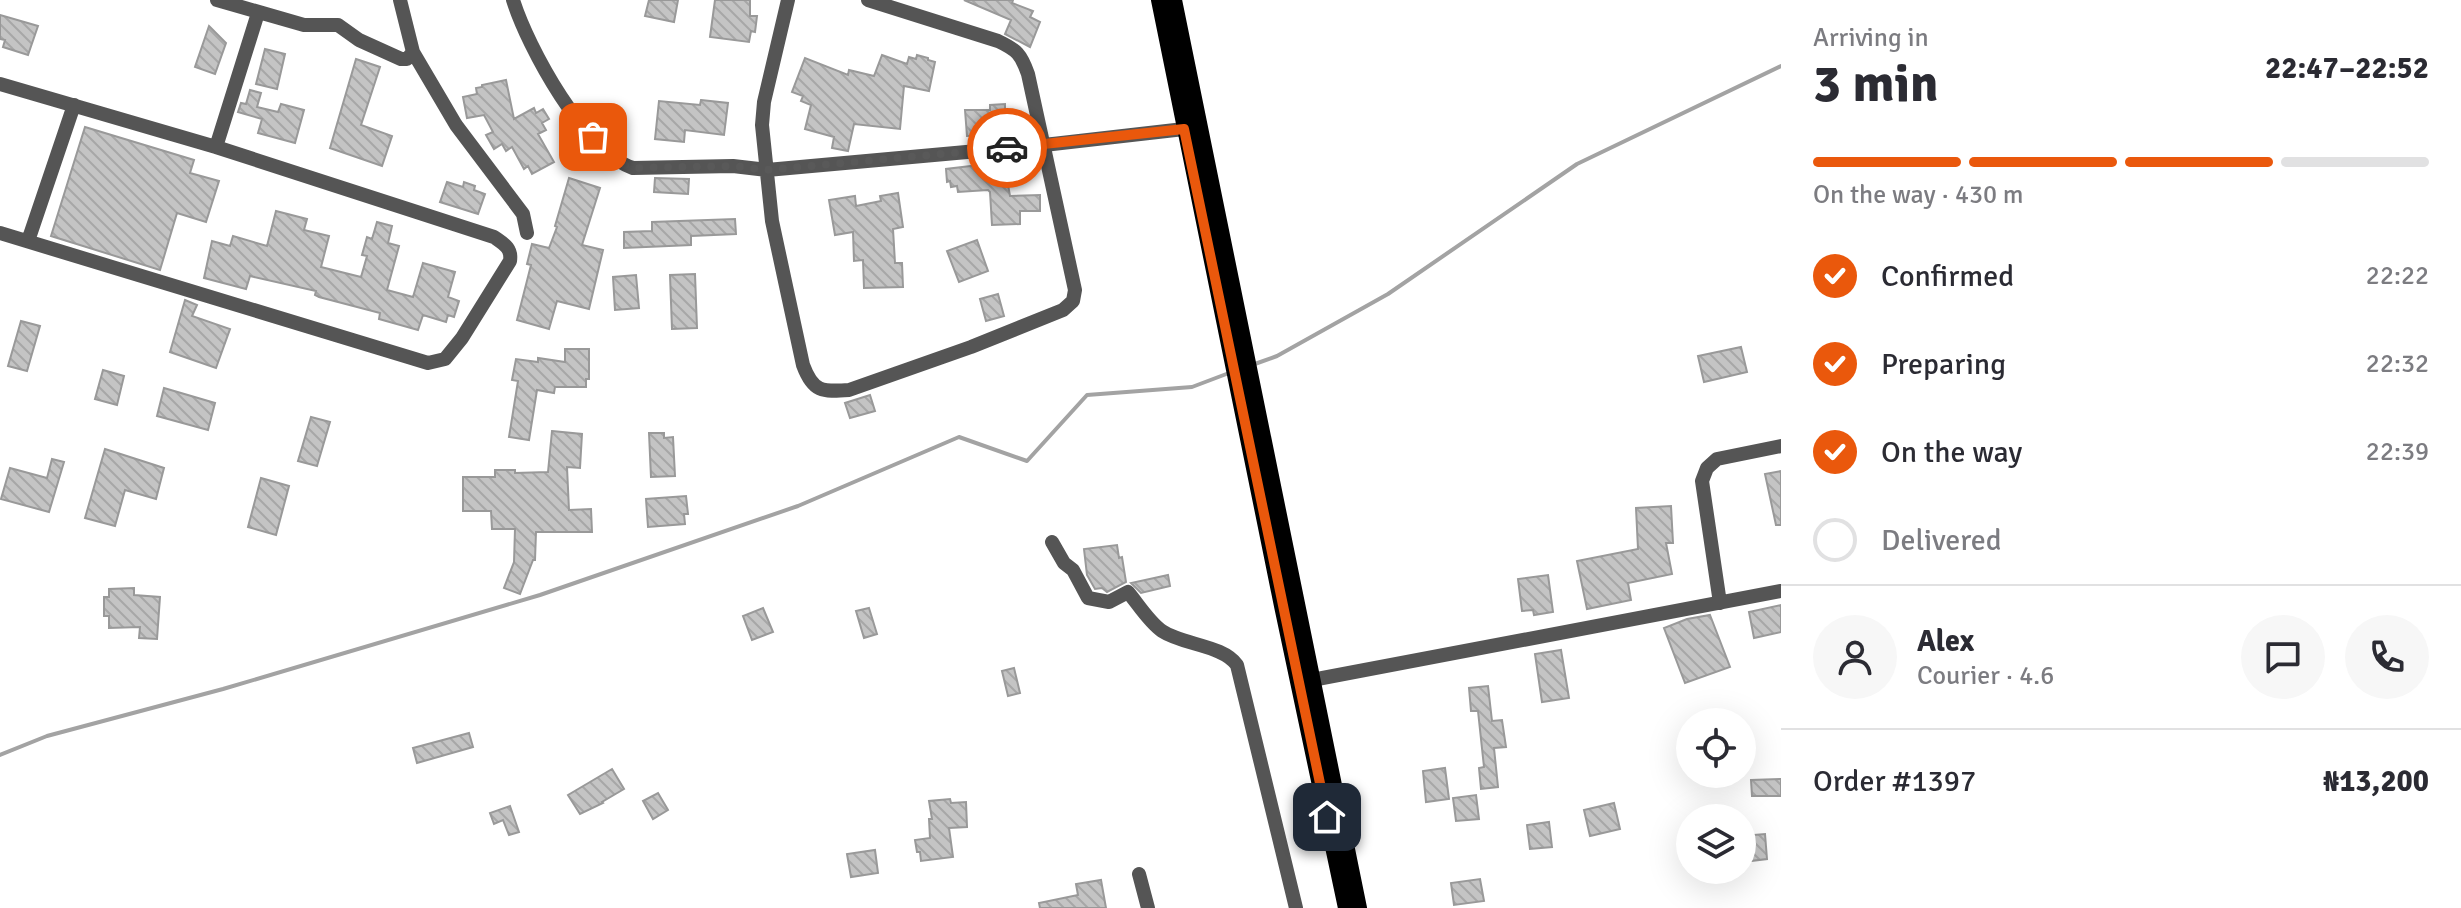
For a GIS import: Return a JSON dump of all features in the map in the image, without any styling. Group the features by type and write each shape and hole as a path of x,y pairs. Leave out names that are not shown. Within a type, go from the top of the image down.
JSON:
{"main road":[{"path":"1159,0 1346,908"},
{"path":"1174,0 1359,908"}],"street":[{"path":"217,0 304,25 338,25 359,40 401,59 407,59 413,52"},
{"path":"400,0 413,52 456,125 523,214 527,233"},
{"path":"513,0 532,47 577,118 609,156 633,168 733,166 767,170 1184,129"},
{"path":"788,0 764,102 762,125 772,221 803,365 809,380 819,390 840,391 971,347 1063,310 1073,301 1074,279 1028,74 1021,56 1012,48 868,0"},
{"path":"216,147 258,13"},
{"path":"0,84 216,147 494,237 511,254 510,261 462,338 445,359 428,363 0,233"},
{"path":"28,241 74,105"},
{"path":"1720,603 1702,481 1707,468 1717,459 1781,446"},
{"path":"1052,542 1064,563 1073,570 1088,598 1109,602 1128,592 1159,630 1231,657 1237,665 1296,908"},
{"path":"1312,680 1781,591"},
{"path":"1139,874 1148,908"}],"building":[{"path":"649,0 678,0 674,22 645,16"},
{"path":"715,0 750,0 750,16 757,16 755,32 751,31 749,42 710,37"},
{"path":"964,0 1013,0 1012,3 1033,11 1030,17 1040,22 1030,47 1005,34 1011,20"},
{"path":"0,15 38,26 28,55 3,47 5,40 0,39"},
{"path":"209,26 226,43 215,74 195,67"},
{"path":"265,49 285,54 277,89 256,84"},
{"path":"882,55 907,64 909,57 916,59 917,55 935,62 929,91 904,86 900,129 854,124 848,151 832,148 834,137 805,129 811,105 801,101 803,96 792,92 805,58 848,75 849,70 874,76"},
{"path":"356,59 380,67 361,125 392,136 382,166 330,148"},
{"path":"506,80 514,119 534,108 536,113 543,109 549,119 542,123 546,130 538,134 554,162 532,174 528,166 524,169 512,147 506,151 502,144 494,149 486,135 493,132 484,115 467,118 463,97 477,94 476,88 482,85"},
{"path":"250,90 261,93 257,107 278,112 281,104 304,110 295,143 258,133 262,119 238,112 241,103 246,104"},
{"path":"701,100 728,103 724,135 685,130 684,142 655,139 659,101 700,105"},
{"path":"1005,104 1005,112 1009,112 1007,134 967,136 965,110 990,110 990,105"},
{"path":"85,127 194,160 190,173 219,181 206,222 177,213 160,270 51,236"},
{"path":"1004,162 1010,196 1040,195 1040,211 1020,211 1020,224 992,225 990,192 958,192 957,186 951,187 950,181 947,182 946,169"},
{"path":"569,178 600,188 582,245 603,250 589,309 557,301 549,329 517,320 531,265 527,264 532,244 549,248"},
{"path":"655,178 689,179 688,194 654,192"},
{"path":"447,182 463,187 464,182 485,194 478,214 440,202"},
{"path":"898,193 903,227 893,229 895,263 902,263 903,287 864,288 863,260 854,261 853,232 835,235 829,200 855,196 856,206 881,201 880,196"},
{"path":"276,211 307,219 304,230 329,236 321,267 361,277 367,256 362,255 367,237 372,239 377,222 392,226 388,243 399,246 387,290 413,297 423,263 455,272 448,297 459,301 454,317 448,315 446,322 423,315 418,330 379,319 380,313 319,297 315,295 316,291 250,276 246,289 204,278 212,241 230,246 233,236 267,246"},
{"path":"735,219 736,234 691,236 691,245 624,248 624,232 652,231 652,222"},
{"path":"977,240 988,271 959,282 947,251"},
{"path":"695,274 697,328 672,329 670,275"},
{"path":"636,275 639,308 615,310 613,277"},
{"path":"998,294 1004,316 986,321 980,299"},
{"path":"185,300 197,305 192,316 230,329 216,368 170,352"},
{"path":"21,321 40,326 27,371 8,366"},
{"path":"1741,347 1747,372 1704,382 1698,356"},
{"path":"565,349 589,349 586,387 555,387 554,393 537,390 529,440 509,437 518,381 512,380 516,359 565,362"},
{"path":"103,370 124,376 117,405 95,399"},
{"path":"164,388 215,403 208,430 157,416"},
{"path":"870,395 875,411 850,418 845,403"},
{"path":"311,417 330,422 317,466 298,461"},
{"path":"552,431 582,434 580,468 567,467 569,510 591,509 592,532 536,532 535,560 520,594 504,588 514,562 515,529 492,529 491,511 463,511 463,477 495,477 495,470 548,472"},
{"path":"649,433 664,433 664,438 673,437 675,476 651,477"},
{"path":"105,449 164,468 156,499 125,490 115,526 85,518"},
{"path":"52,459 64,462 49,512 1,499 10,468 47,478"},
{"path":"1781,471 1781,525 1776,525 1765,474"},
{"path":"261,478 289,486 276,535 248,527"},
{"path":"686,496 688,514 684,514 685,524 648,527 646,499"},
{"path":"1671,506 1673,543 1666,543 1672,574 1628,583 1631,600 1587,609 1577,561 1638,549 1636,508"},
{"path":"1117,545 1126,582 1107,592 1102,588 1095,589 1087,575 1084,549"},
{"path":"1168,575 1170,586 1141,593 1131,583"},
{"path":"1548,575 1553,612 1534,615 1533,610 1522,611 1518,579"},
{"path":"134,588 134,595 160,597 157,639 139,638 140,627 109,628 109,616 104,616 104,597 109,597 109,589"},
{"path":"1781,605 1781,632 1754,638 1749,612"},
{"path":"763,608 773,632 752,640 743,616"},
{"path":"869,608 877,634 864,638 856,611"},
{"path":"1710,615 1730,667 1685,683 1664,628 1687,619"},
{"path":"1561,650 1569,698 1542,702 1535,654"},
{"path":"1014,668 1020,693 1008,696 1002,671"},
{"path":"1488,686 1492,721 1502,720 1506,747 1494,748 1498,787 1481,789 1479,768 1484,767 1478,711 1471,711 1469,688"},
{"path":"469,733 473,747 417,763 413,748"},
{"path":"1445,768 1449,799 1426,802 1423,771"},
{"path":"612,769 624,789 580,814 568,795"},
{"path":"1781,779 1781,796 1752,796 1752,788 1756,788 1756,780"},
{"path":"658,793 668,810 653,819 643,801"},
{"path":"1476,795 1479,819 1456,821 1453,798"},
{"path":"950,799 951,803 966,802 967,827 949,828 953,857 921,861 915,840 930,838 929,819 932,819 929,801"},
{"path":"1614,803 1620,829 1590,836 1584,810"},
{"path":"510,806 519,832 509,835 503,820 494,824 490,813"},
{"path":"1549,822 1552,847 1530,849 1527,825"},
{"path":"1765,834 1767,859 1756,860 1756,835"},
{"path":"875,850 878,873 851,877 847,854"},
{"path":"1480,879 1484,901 1454,905 1451,883"},
{"path":"1101,880 1106,908 1040,908 1039,903 1078,895 1076,884"}],"waterway":[{"path":"1252,365 1277,356 1388,294 1577,164 1781,66"},
{"path":"0,755 47,736 223,689 540,595 798,506 959,437 1027,461 1087,395 1192,387 1229,373"}],"way so far":[{"path":"593,137 609,156 633,168 733,166 767,170 1007,148"}],"route":[{"path":"1007,148 1184,129 1327,817"}]}
